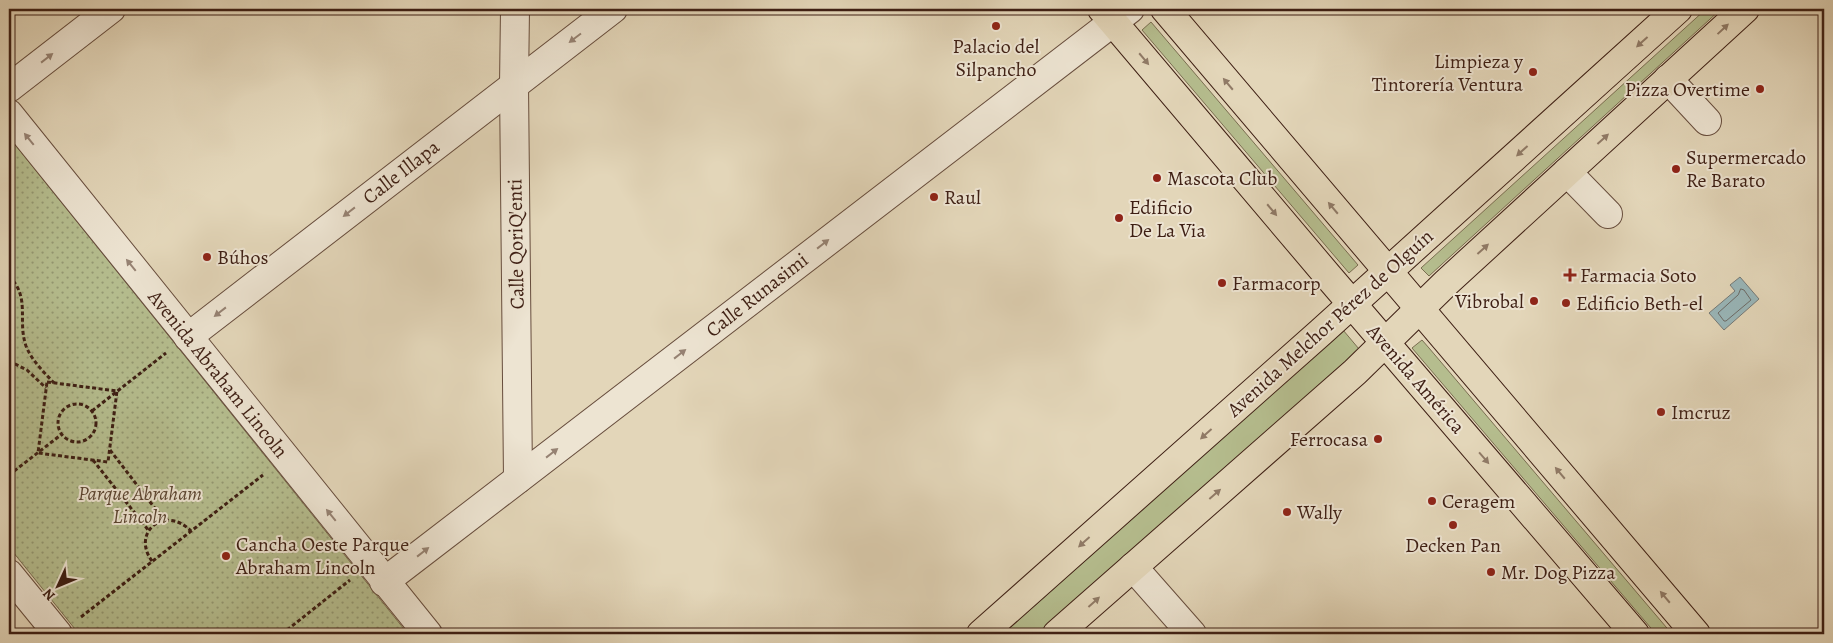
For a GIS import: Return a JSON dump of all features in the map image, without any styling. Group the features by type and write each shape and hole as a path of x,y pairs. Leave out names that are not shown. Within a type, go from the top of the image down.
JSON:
{"main road":[{"path":"1165,9 1696,634"},
{"name":"Avenida Melchor Pérez de Olguín","path":"980,634 1388,272 1678,9"},
{"path":"1057,634 1355,372 1420,308 1745,9"},
{"name":"Avenida América","path":"1115,13 1351,303 1635,634"}],"street":[{"path":"9,88 111,9"},
{"name":"Calle QoriQ'enti","path":"515,9 518,479"},
{"name":"Calle Illapa","path":"181,342 613,9"},
{"name":"Calle Runasimi","path":"384,582 1115,13"},
{"path":"1668,79 1707,121"},
{"name":"Avenida Abraham Lincoln","path":"9,114 181,342 428,634"},
{"path":"1567,172 1608,214"},
{"path":"1133,567 1192,634"},
{"path":"9,574 67,628"}],"path":[{"path":"9,276 15,283 24,306 23,320 26,345 31,355 55,383"},
{"path":"92,411 181,342"},
{"path":"9,361 28,370 46,388"},
{"path":"37,378 44,372"},
{"path":"38,453 47,382 117,391"},
{"path":"38,453 108,462 117,391"},
{"path":"75,404 81,404 92,411 95,416 96,428 89,438 78,441 62,434 59,422 60,415 64,410 75,404"},
{"path":"9,475 62,434"},
{"path":"110,450 164,520"},
{"path":"93,460 148,531"},
{"path":"67,628 269,470"},
{"path":"152,561 147,555 145,547 148,531 155,524 164,520 174,520 184,524 191,531"},
{"path":"282,634 355,576"}],"green space":[{"path":"1706,9 1721,9 1429,276 1421,268"},
{"path":"1151,22 1358,265 1349,273 1142,30"},
{"name":"Parque Abraham Lincoln","path":"9,137 408,634 79,634 9,547"},
{"path":"1343,330 1359,349 1346,361 1040,634 1003,634"},
{"path":"1422,340 1672,634 1656,634 1412,348"}],"water":[{"path":"1740,277 1759,299 1724,330 1709,313 1735,291 1730,285"}],"place":[{"name":"Palacio del Silpancho","path":"996,26"},
{"name":"Limpieza y Tintorería Ventura","path":"1533,72"},
{"name":"Pizza Overtime","path":"1760,89"},
{"name":"Supermercado Re Barato","path":"1676,169"},
{"name":"Mascota Club","path":"1157,178"},
{"name":"Raul","path":"934,197"},
{"name":"Edificio De La Via","path":"1119,218"},
{"name":"Búhos","path":"207,257"},
{"name":"Farmacia Soto","path":"1570,275"},
{"name":"Farmacorp","path":"1222,283"},
{"name":"Vibrobal","path":"1534,301"},
{"name":"Edificio Beth-el","path":"1566,303"},
{"name":"Imcruz","path":"1661,412"},
{"name":"Ferrocasa","path":"1378,439"},
{"name":"Ceragem","path":"1432,501"},
{"name":"Wally","path":"1287,512"},
{"name":"Decken Pan","path":"1453,525"},
{"name":"Cancha Oeste Parque Abraham Lincoln","path":"226,556"},
{"name":"Mr. Dog Pizza","path":"1491,572"}]}
